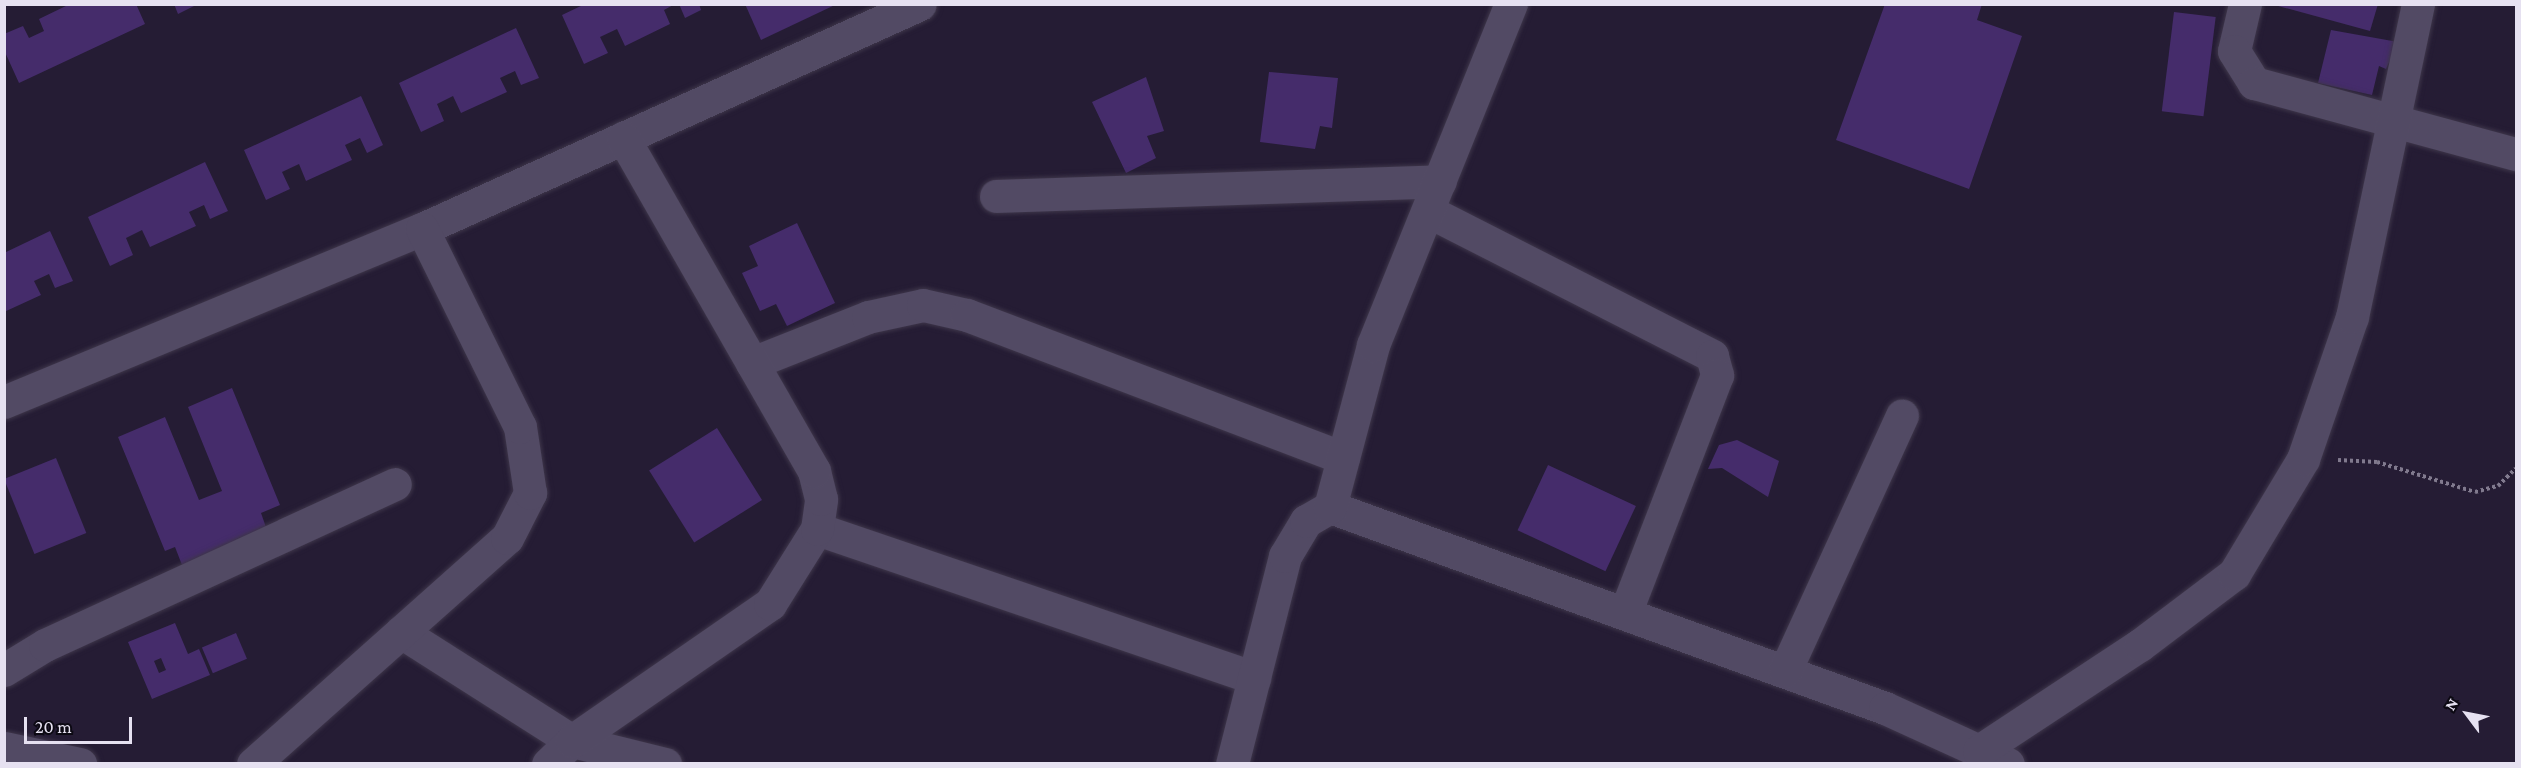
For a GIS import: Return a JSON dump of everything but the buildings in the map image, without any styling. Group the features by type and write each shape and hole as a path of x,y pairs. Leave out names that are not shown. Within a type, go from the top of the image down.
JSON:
{"street":[{"path":"4,402 422,229 920,4"},
{"path":"1232,764 1285,556 1306,521 1330,507 1373,345 1511,4"},
{"path":"2245,4 2234,51 2254,83 2389,123 2517,154"},
{"path":"1330,507 1785,671 1994,757 2234,574 2303,459 2352,317 2389,123 2418,4"},
{"path":"548,764 572,741 770,603 817,529 821,498 814,471 624,138"},
{"path":"996,196 1440,181"},
{"path":"1428,211 1712,356 1717,375 1625,613"},
{"path":"253,764 507,538 530,493 520,427 422,229"},
{"path":"752,363 868,316 923,305 967,315 1343,458"},
{"path":"1785,671 1902,414"},
{"path":"4,670 45,645 395,484"},
{"path":"817,529 1254,678"},
{"path":"402,632 572,741 665,764"},
{"path":"4,748 80,764"}],"path":[{"path":"2303,459 2377,462 2475,492 2498,486 2517,468"}]}
